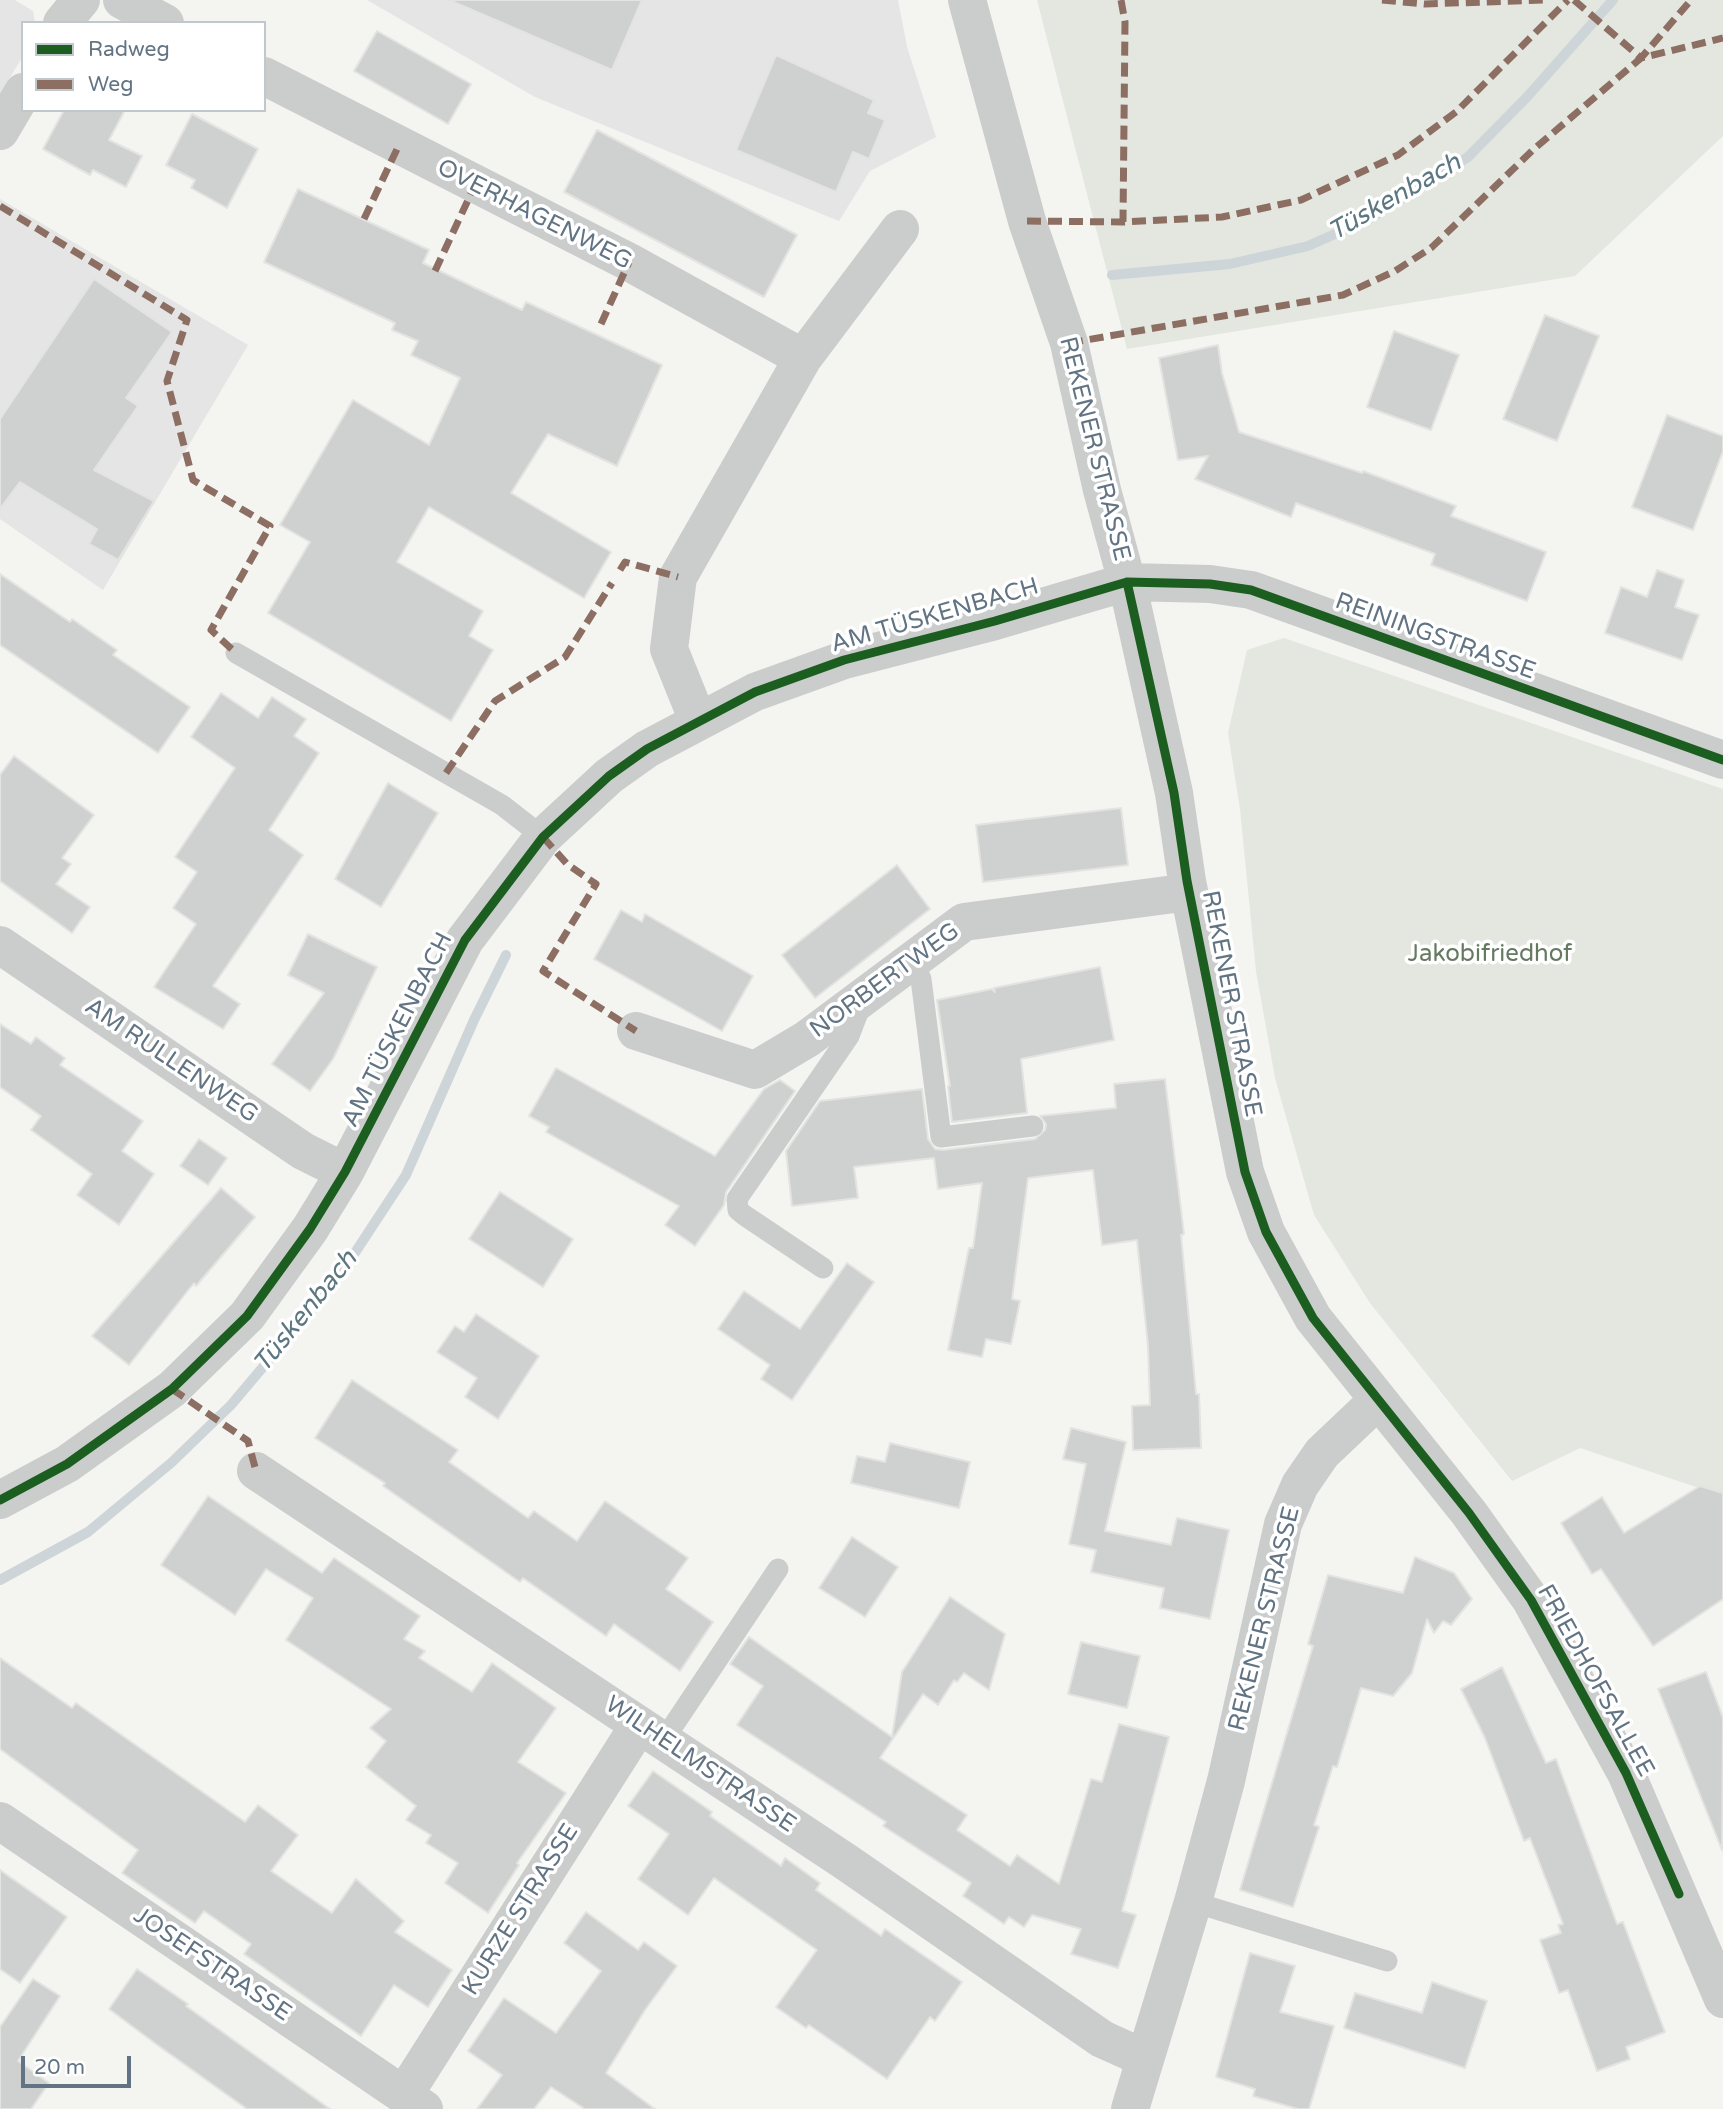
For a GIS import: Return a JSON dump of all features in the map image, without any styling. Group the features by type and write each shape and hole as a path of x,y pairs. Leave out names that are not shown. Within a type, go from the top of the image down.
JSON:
{"street":[{"path":"64,21 81,0"},
{"path":"122,0 161,21"},
{"name":"REKENER STRASSE","path":"967,0 1027,222 1069,343 1102,490 1127,582 1174,793 1189,892 1245,1172 1266,1232 1313,1318 1378,1400 1322,1453 1300,1485 1283,1524 1226,1781 1193,1902 1130,2109"},
{"name":"OVERHAGENWEG","path":"266,77 629,262 803,358"},
{"path":"0,131 21,95"},
{"path":"698,721 669,649 678,577 803,358 900,229"},
{"name":"AM TÜSKENBACH","path":"0,1500 66,1464 141,1412 199,1366 269,1289 345,1172 464,940 543,837 608,776 647,749 755,692 844,660 995,621 1127,582"},
{"name":"REININGSTRASSE","path":"1127,582 1210,584 1251,590 1723,760"},
{"name":"NORBERTWEG","path":"636,1031 755,1070 807,1039 964,922 1189,892"},
{"name":"AM RULLENWEG","path":"0,945 303,1151 345,1172"},
{"name":"FRIEDHOFSALLEE","path":"1378,1400 1469,1513 1531,1600 1565,1657 1626,1773 1723,1999"},
{"name":"WILHELMSTRASSE","path":"256,1471 651,1733 1102,2039 1144,2058"},
{"name":"KURZE STRASSE","path":"414,2102 651,1733"},
{"name":"JOSEFSTRASSE","path":"0,1821 414,2102"}],"lane":[{"path":"236,653 502,805 543,837"},
{"path":"913,960 920,979 941,1137 1033,1126"},
{"path":"823,1268 744,1215 738,1210 737,1199 849,1036 863,997"},
{"path":"651,1733 778,1569"},
{"path":"1193,1902 1387,1961"}],"shaded area":[{"path":"0,0 15,0 33,11 35,21 21,21 21,59 0,94"},
{"path":"367,0 898,0 907,47 936,137 870,171 839,221 535,97"},
{"path":"0,199 248,345 103,590 0,519"}],"green space":[{"path":"1037,0 1723,0 1723,136 1575,276 1127,349"},
{"name":"Jakobifriedhof","path":"1284,638 1723,789 1723,1496 1580,1448 1512,1481 1370,1303 1314,1215 1275,1078 1256,971 1240,809 1228,733 1247,650"}],"building":[{"path":"449,0 642,0 612,70"},
{"path":"377,31 471,84 448,124 354,71"},
{"path":"776,55 874,100 868,113 885,120 869,159 853,152 836,192 736,150"},
{"path":"63,112 124,112 109,140 142,156 126,187 93,170 90,175 43,149"},
{"path":"192,114 258,149 227,208 191,188 195,180 166,165"},
{"path":"597,130 797,235 764,297 564,192"},
{"path":"298,189 429,250 423,263 522,310 526,302 662,365 617,466 548,434 511,493 611,552 584,598 429,507 397,562 483,611 469,636 493,650 451,721 268,613 310,542 280,525 353,400 429,445 460,378 411,355 418,341 392,330 395,323 264,262"},
{"path":"94,279 172,332 126,398 138,406 94,470 154,501 118,560 89,544 97,529 20,482 0,509 0,419"},
{"path":"1545,315 1599,336 1557,441 1503,419"},
{"path":"1394,331 1459,355 1431,430 1367,407"},
{"path":"1218,345 1222,373 1239,432 1362,473 1363,471 1456,506 1451,516 1546,552 1527,601 1431,565 1435,554 1296,503 1291,517 1195,479 1208,456 1178,460 1159,358"},
{"path":"1667,415 1723,436 1723,451 1693,530 1632,507"},
{"path":"1657,570 1684,580 1675,607 1699,615 1682,660 1605,633 1621,587 1647,597"},
{"path":"0,574 70,622 72,619 117,650 113,655 190,707 158,753 0,645"},
{"path":"221,693 258,718 272,697 306,719 294,736 319,753 269,830 303,855 213,986 240,1004 223,1029 154,987 196,924 173,908 197,872 175,857 235,768 191,737"},
{"path":"14,756 94,815 62,858 71,864 56,884 90,907 72,933 0,881 0,775"},
{"path":"388,783 438,813 381,907 335,879"},
{"path":"1121,808 1128,865 983,882 976,825"},
{"path":"897,865 930,909 815,998 782,955"},
{"path":"621,910 642,922 645,914 753,976 722,1031 594,959"},
{"path":"308,934 377,967 333,1059 310,1091 272,1064 324,993 288,975"},
{"path":"1100,967 1114,1040 1021,1059 1027,1113 952,1122 950,1086 937,1000 992,989 995,992 994,988"},
{"path":"0,1024 31,1044 36,1037 65,1058 60,1065 143,1121 122,1151 154,1174 119,1225 77,1195 92,1174 31,1130 41,1116 0,1087"},
{"path":"556,1068 715,1156 764,1089 780,1080 795,1091 726,1192 724,1205 695,1246 665,1225 679,1206 546,1132 549,1127 529,1116"},
{"path":"1165,1079 1184,1234 1181,1235 1196,1394 1199,1394 1201,1448 1133,1450 1132,1406 1150,1405 1148,1346 1137,1240 1102,1245 1093,1170 1028,1178 1012,1299 1020,1301 1011,1344 986,1339 982,1357 948,1350 969,1248 973,1248 982,1183 938,1189 934,1158 854,1167 858,1198 792,1206 786,1151 820,1101 922,1089 928,1139 935,1149 943,1150 1035,1139 1045,1130 1046,1124 1040,1116 1116,1108 1114,1084"},
{"path":"199,1139 227,1158 208,1185 180,1166"},
{"path":"221,1188 255,1217 196,1286 194,1283 129,1365 92,1336"},
{"path":"500,1192 573,1239 543,1287 469,1239"},
{"path":"847,1263 874,1282 792,1400 761,1379 770,1365 718,1329 744,1291 800,1329"},
{"path":"476,1314 539,1356 498,1419 465,1397 477,1378 437,1352 455,1326 464,1332"},
{"path":"352,1380 458,1450 449,1462 528,1518 534,1511 577,1541 605,1501 688,1558 666,1589 713,1622 680,1671 614,1624 606,1636 523,1578 520,1582 383,1486 385,1483 315,1438"},
{"path":"1071,1428 1126,1442 1105,1531 1171,1545 1177,1518 1229,1530 1210,1619 1160,1608 1164,1588 1091,1572 1096,1550 1069,1544 1086,1464 1063,1459"},
{"path":"890,1443 970,1462 959,1508 851,1483 857,1456 885,1462"},
{"path":"1700,1486 1723,1493 1723,1599 1653,1646 1601,1569 1592,1574 1561,1523 1602,1497 1624,1533"},
{"path":"208,1496 322,1573 334,1558 420,1616 404,1639 425,1651 419,1658 472,1692 492,1663 556,1708 518,1762 566,1793 517,1863 519,1865 488,1913 445,1883 458,1863 426,1843 431,1835 406,1820 416,1806 366,1767 386,1741 370,1728 391,1709 286,1640 313,1598 266,1569 235,1615 161,1565"},
{"path":"852,1537 898,1567 865,1617 819,1588"},
{"path":"1415,1557 1454,1573 1472,1599 1451,1625 1443,1621 1434,1633 1427,1619 1412,1673 1393,1696 1361,1688 1337,1767 1333,1766 1314,1825 1319,1827 1293,1907 1240,1890 1313,1646 1308,1644 1328,1575 1403,1593"},
{"path":"950,1597 1005,1634 989,1690 964,1673 957,1682 954,1680 938,1705 923,1694 880,1758 967,1815 957,1830 1010,1866 1017,1855 1059,1884 1091,1779 1102,1782 1119,1724 1169,1737 1122,1911 1136,1915 1118,1968 1071,1954 1081,1929 1032,1915 1024,1927 1009,1917 1004,1924 963,1896 971,1883 883,1826 886,1822 737,1725 763,1686 730,1664 749,1637 892,1737 902,1672"},
{"path":"1081,1642 1140,1656 1127,1708 1068,1694"},
{"path":"0,1658 72,1708 76,1703 245,1822 258,1805 298,1835 271,1871 332,1913 356,1879 404,1921 395,1932 452,1970 428,2007 394,1985 361,2036 244,1954 251,1944 204,1911 195,1923 122,1873 138,1850 0,1749"},
{"path":"1502,1667 1546,1763 1556,1759 1617,1924 1623,1922 1665,2032 1626,2047 1630,2059 1597,2071 1568,1990 1559,1993 1540,1940 1561,1933 1558,1925 1563,1924 1530,1838 1524,1841 1485,1738 1461,1689"},
{"path":"1706,1672 1723,1718 1722,1850 1658,1689"},
{"path":"653,1771 712,1812 710,1816 781,1866 785,1858 820,1883 816,1890 881,1936 885,1929 962,1982 935,2021 930,2017 887,2079 809,2025 806,2028 776,2007 817,1950 714,1878 688,1915 638,1879 669,1834 628,1806"},
{"path":"0,1870 67,1917 20,1983 0,1969"},
{"path":"586,1912 638,1950 644,1942 677,1966 645,2010 606,2073 655,2109 585,2109 551,2087 534,2109 477,2109 502,2075 468,2051 504,1998 556,2033 601,1971 564,1943"},
{"path":"1250,1953 1295,1966 1280,2012 1334,2026 1309,2109 1298,2109 1253,2096 1255,2089 1216,2077"},
{"path":"137,1969 330,2109 247,2109 156,2044 109,2009"},
{"path":"33,1979 60,1996 18,2061 49,2083 31,2109 0,2109 0,2027"},
{"path":"1432,1982 1487,2001 1465,2068 1344,2028 1355,1993 1422,2013"}],"waterway":[{"name":"Tüskenbach","path":"1112,275 1230,264 1308,246 1371,218 1468,157 1527,97 1613,0"},
{"name":"Tüskenbach","path":"0,1580 88,1532 171,1463 231,1405 339,1277 406,1175 474,1020 506,955"}],"marked path":[{"path":"1121,0 1125,22 1123,222"},
{"path":"1382,0 1425,4 1544,0"},
{"path":"1027,221 1123,222 1222,217 1301,200 1398,155 1456,112 1568,0"},
{"path":"1574,0 1641,58 1691,0"},
{"path":"1069,343 1343,295 1395,271 1431,248 1534,149 1641,58 1723,38"},
{"path":"364,219 398,147"},
{"path":"435,271 475,185"},
{"path":"0,206 187,320 167,381 193,480 270,526 211,630 236,653"},
{"path":"601,324 629,262"},
{"path":"620,570 625,562 678,577"},
{"path":"446,773 495,701 565,657 612,583"},
{"path":"543,837 567,864 596,884 543,971 636,1031"},
{"path":"172,1389 248,1441 256,1471"}],"cycle path":[{"path":"1127,582 1174,793 1187,881 1245,1172 1266,1232 1313,1318 1469,1513 1531,1600 1626,1773 1679,1894"},
{"path":"0,1500 67,1464 172,1389 247,1316 310,1229 345,1172 465,940 543,837 609,776 647,749 755,692 844,660 995,621 1127,582 1210,584 1251,590 1723,760"}]}
